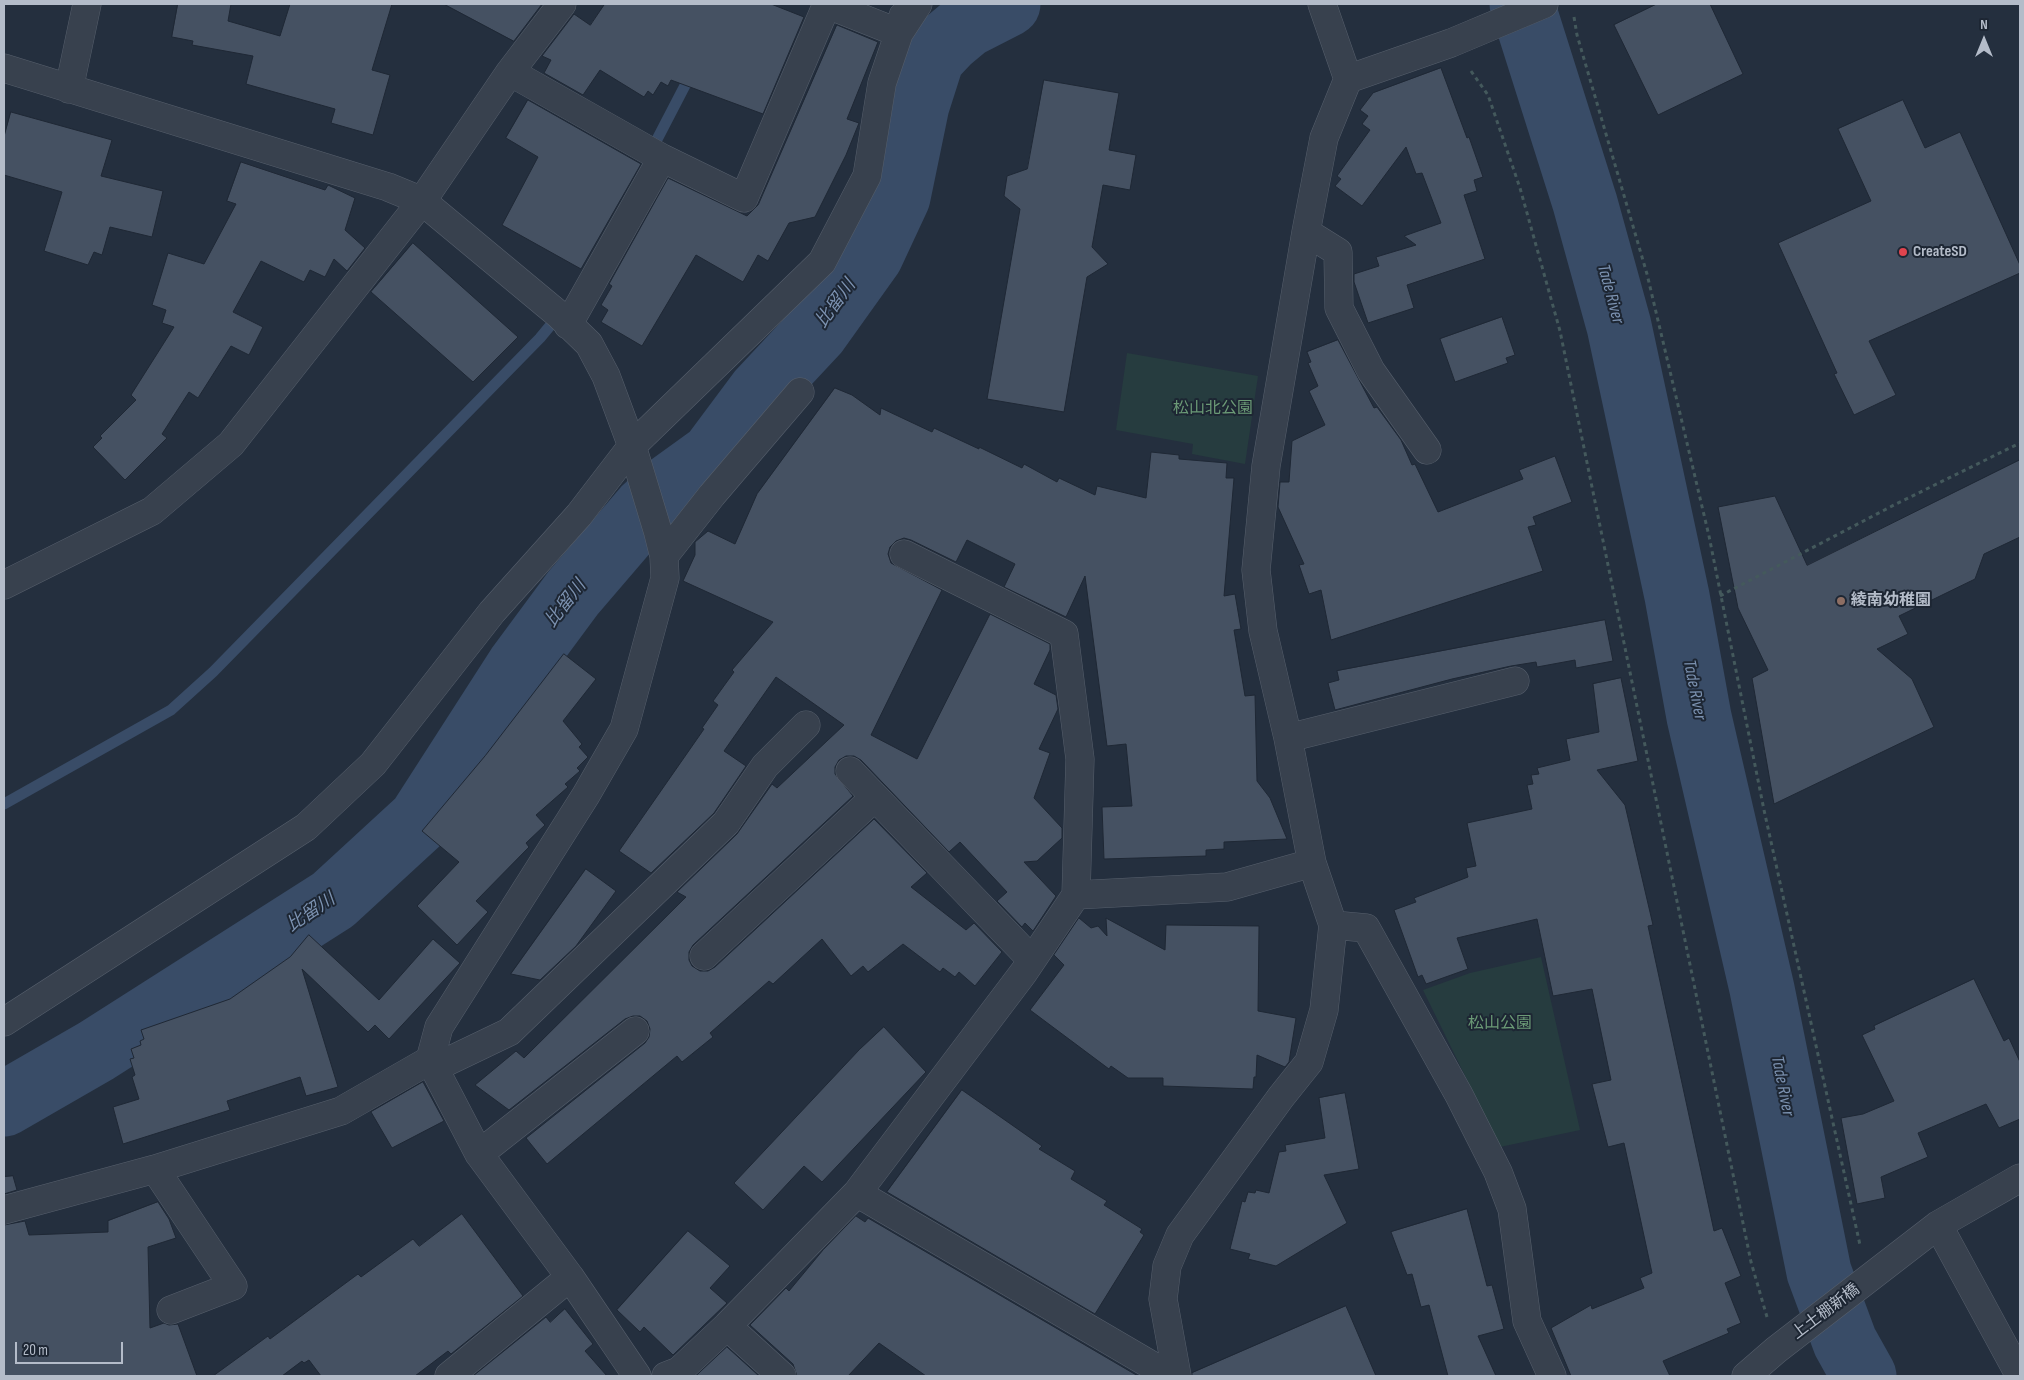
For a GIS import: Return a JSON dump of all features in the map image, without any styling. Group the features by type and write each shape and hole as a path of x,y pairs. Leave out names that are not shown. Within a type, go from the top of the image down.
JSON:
{"street":[{"path":"69,89 87,4"},
{"path":"4,585 152,511 231,444 422,201 510,72 562,4"},
{"path":"510,72 662,158 744,198 826,4 898,33"},
{"path":"4,1022 306,827 373,764 492,612 634,452 822,262 867,176 882,83 907,4"},
{"path":"898,33 918,4"},
{"path":"1177,1376 1163,1299 1167,1266 1180,1235 1281,1097 1309,1062 1324,1010 1333,925 1312,863 1288,738 1263,631 1256,570 1266,466 1306,232 1324,138 1348,79 1322,4"},
{"path":"1348,79 1447,44 1544,4"},
{"path":"4,68 388,187 422,201 589,344 606,376 634,452 661,544 665,578 624,729 586,795 439,1028 432,1064 480,1154 570,1277 637,1376"},
{"path":"568,325 662,158"},
{"path":"1306,232 1338,252 1339,308 1371,371 1427,450"},
{"path":"661,544 712,495 800,392"},
{"path":"666,1376 679,1371 727,1326 857,1193 1032,960 1076,895 1080,759 1064,634 904,554"},
{"path":"1288,738 1515,681"},
{"path":"4,1210 154,1169 341,1111 432,1064 509,1032 726,823 765,766 806,724"},
{"path":"850,771 1032,960"},
{"path":"704,956 875,797"},
{"path":"1076,895 1227,887 1312,863"},
{"path":"1333,925 1366,928 1459,1094 1498,1172 1512,1210 1527,1321 1552,1376"},
{"path":"480,1154 635,1031"},
{"path":"154,1169 234,1286 171,1310"},
{"name":"上土棚新橋","path":"1746,1376 1778,1335 1866,1281 1938,1225 2020,1178"},
{"path":"857,1193 1170,1376"},
{"path":"1938,1225 2020,1376"},
{"path":"449,1376 570,1277"},
{"path":"727,1326 782,1376"}],"path":[{"path":"1573,12 1577,35 1647,274 1709,536 1720,596 1862,1253 1866,1263 1890,1262"},
{"path":"1447,44 1476,76 1488,95 1520,188 1560,331 1751,1262 1778,1335"},
{"path":"1720,596 1885,510 2020,443"}],"green space":[{"name":"松山北公園","path":"1127,353 1258,376 1245,464 1192,454 1193,444 1116,430"},
{"name":"松山公園","path":"1541,957 1580,1130 1500,1147 1423,990 1470,973"}],"building":[{"path":"178,4 231,4 228,21 280,36 290,4 392,4 372,70 390,75 373,135 331,123 335,109 246,84 253,56 192,45 193,41 172,37"},
{"path":"444,4 542,4 514,41"},
{"path":"605,4 771,4 804,17 763,114 671,80 668,86 661,82 653,95 648,91 644,97 600,70 583,95 544,73 551,60 542,56 574,14 590,25"},
{"path":"1657,4 1710,4 1743,74 1658,115 1614,25"},
{"path":"837,25 878,42 847,119 859,123 846,155 815,217 789,223 768,261 758,255 743,282 696,255 642,346 601,322 608,310 601,305 612,286 609,284 668,178 747,216 758,205"},
{"path":"1441,68 1483,177 1474,180 1477,191 1464,195 1485,259 1407,285 1414,308 1368,323 1354,282 1354,274 1379,266 1376,257 1416,245 1404,236 1441,223 1422,173 1416,174 1406,147 1362,206 1335,186 1341,179 1337,176 1370,130 1362,124 1368,116 1360,110 1373,93"},
{"path":"1044,80 1119,93 1109,150 1136,155 1130,190 1103,185 1092,247 1108,264 1087,277 1064,412 987,399 1020,209 1004,196 1007,176 1027,169"},
{"path":"528,100 641,164 581,269 502,225 538,157 506,138"},
{"path":"1903,100 1925,148 1960,132 2020,265 2020,273 1869,341 1896,395 1854,415 1834,374 1837,373 1778,243 1871,201 1838,129"},
{"path":"11,112 112,140 101,176 163,191 152,237 110,227 102,255 94,252 88,265 44,251 62,192 4,175 4,137"},
{"path":"241,162 325,190 328,185 355,198 345,230 365,248 347,271 334,259 325,277 310,270 304,282 261,261 233,312 263,327 249,355 231,346 198,398 189,392 162,434 167,438 125,480 93,447 102,438 100,436 136,400 131,395 174,327 162,323 166,310 152,305 168,253 204,264 236,204 227,201"},
{"path":"413,243 518,337 473,382 371,292"},
{"path":"1502,317 1515,355 1506,358 1508,363 1455,382 1440,339"},
{"path":"1338,340 1374,408 1377,407 1401,440 1412,465 1415,464 1438,512 1523,479 1519,470 1555,456 1572,502 1533,517 1536,525 1528,527 1543,571 1331,640 1321,590 1309,594 1299,565 1304,564 1278,507 1280,482 1289,482 1292,441 1325,425 1309,391 1318,386 1308,363 1311,362 1307,352"},
{"path":"835,388 852,395 880,415 881,408 932,432 934,428 1022,468 1024,464 1057,482 1059,478 1095,495 1097,486 1146,498 1151,452 1179,455 1179,459 1227,463 1226,478 1234,478 1224,596 1235,594 1241,629 1234,630 1245,696 1255,695 1257,781 1270,798 1287,839 1224,842 1224,849 1206,850 1206,856 1104,859 1102,807 1132,806 1126,744 1107,746 1085,576 1066,617 1004,587 1015,564 967,540 956,562 911,540 904,538 896,541 890,547 888,554 891,563 942,590 871,735 917,759 990,614 1050,644 1050,650 1034,684 1056,695 1058,709 1039,749 1050,753 1034,798 1062,828 1062,838 1037,861 1024,862 1056,896 1033,931 1025,923 1022,927 997,901 1007,892 960,842 949,852 861,760 854,756 846,756 839,760 835,767 835,774 853,796 693,945 689,952 689,960 692,966 700,971 708,971 715,967 874,819 927,873 911,887 966,930 974,923 1002,952 975,986 959,972 955,977 943,968 940,972 903,944 868,972 863,966 851,976 822,939 773,984 769,981 710,1033 713,1037 682,1062 677,1056 547,1164 526,1138 645,1043 649,1037 650,1029 647,1021 640,1016 625,1019 509,1110 475,1085 516,1051 524,1058 686,897 677,892 737,834 772,784 777,788 844,725 776,677 724,751 746,766 714,813 651,873 619,851 704,729 702,728 718,705 713,701 734,672 732,670 773,622 683,581 695,555 695,542 708,531 735,544 757,494"},
{"path":"2020,460 2020,537 1984,554 1975,579 1899,616 1908,634 1877,649 1912,679 1934,727 1774,804 1752,678 1768,670 1738,608 1718,507 1775,496 1807,565"},
{"path":"1605,620 1613,661 1576,668 1575,660 1537,667 1536,662 1511,666 1452,679 1335,710 1328,683 1339,680 1337,671"},
{"path":"564,654 596,679 563,721 582,744 579,747 588,757 577,768 580,771 565,784 568,787 536,815 545,825 526,843 529,847 476,901 488,912 457,945 417,906 459,862 422,831 485,756"},
{"path":"1621,678 1638,761 1597,770 1625,805 1653,925 1648,926 1714,1231 1722,1228 1741,1276 1725,1283 1741,1323 1727,1329 1729,1333 1663,1361 1670,1376 1571,1376 1551,1328 1591,1305 1592,1309 1644,1288 1640,1278 1652,1273 1624,1143 1608,1147 1592,1084 1611,1080 1592,989 1553,996 1537,919 1457,938 1468,969 1426,984 1422,975 1418,977 1394,910 1416,902 1414,898 1468,877 1466,868 1476,866 1467,823 1532,809 1527,785 1533,784 1531,775 1539,774 1537,768 1570,760 1566,739 1599,732 1593,684"},
{"path":"586,869 616,891 576,946 540,980 511,974"},
{"path":"1079,918 1091,928 1098,926 1107,936 1106,918 1165,950 1166,925 1259,926 1258,1011 1296,1018 1289,1062 1285,1067 1257,1055 1256,1077 1254,1077 1253,1089 1163,1086 1163,1078 1128,1078 1111,1066 1109,1069 1030,1010 1064,965 1054,955"},
{"path":"309,935 379,1000 433,939 460,963 389,1039 375,1025 368,1032 302,969 338,1087 306,1096 300,1077 227,1101 230,1110 123,1144 113,1107 139,1099 132,1077 135,1075 130,1059 134,1058 131,1049 141,1045 140,1041 144,1039 141,1030 230,999 290,957"},
{"path":"1974,979 2004,1041 2009,1038 2020,1062 2020,1119 1999,1128 1986,1104 1918,1133 1928,1157 1881,1177 1885,1198 1857,1204 1841,1118 1863,1114 1894,1101 1862,1035 1875,1029 1874,1026"},
{"path":"884,1027 926,1072 822,1182 804,1166 763,1210 734,1183 859,1050"},
{"path":"423,1082 444,1121 392,1148 371,1112"},
{"path":"962,1090 1042,1146 1039,1149 1075,1171 1071,1179 1107,1201 1104,1205 1142,1229 1140,1232 1144,1235 1095,1314 887,1192"},
{"path":"1345,1093 1359,1169 1324,1175 1347,1223 1276,1266 1248,1259 1250,1254 1230,1249 1242,1201 1245,1202 1248,1192 1255,1193 1256,1190 1269,1193 1279,1152 1286,1151 1285,1145 1325,1138 1319,1098"},
{"path":"13,1176 17,1190 4,1194 4,1177"},
{"path":"158,1202 169,1219 176,1238 148,1247 150,1328 164,1323 169,1325 178,1324 197,1376 4,1376 4,1225 25,1221 29,1235 108,1232 108,1221"},
{"path":"1467,1209 1487,1286 1492,1285 1504,1329 1478,1336 1496,1376 1448,1376 1429,1305 1421,1307 1412,1274 1407,1275 1391,1232"},
{"path":"462,1214 523,1296 451,1354 448,1351 415,1376 321,1376 309,1360 304,1363 302,1361 282,1376 213,1376 268,1336 270,1339 358,1274 361,1277 413,1239 419,1246"},
{"path":"856,1216 865,1222 868,1218 1138,1376 926,1376 879,1343 848,1376 797,1376 793,1364 750,1325 786,1288 789,1291 823,1250"},
{"path":"688,1231 730,1266 710,1288 727,1303 673,1355 644,1327 640,1332 617,1310"},
{"path":"1346,1306 1376,1376 1192,1376 1192,1373"},
{"path":"565,1309 593,1344 585,1351 607,1376 473,1376 546,1317 550,1322"},
{"path":"727,1347 759,1376 696,1376"}],"waterway":[{"name":"比留川","path":"4,1104 96,1051 333,900 420,820 519,666 573,593 645,509 670,486 713,455 760,392 816,332 871,255 898,197 917,105 932,58 967,25 1008,4"},
{"name":"Tade River","path":"1522,4 1585,203 1619,326 1677,596 1699,717 1762,989 1819,1272 1845,1342 1864,1376"},
{"path":"651,151 692,72"},
{"path":"4,804 171,710 213,672 540,338 559,315"}],"place":[{"name":"CreateSD","path":"1903,252"},
{"name":"綾南幼稚園","path":"1841,601"}]}
